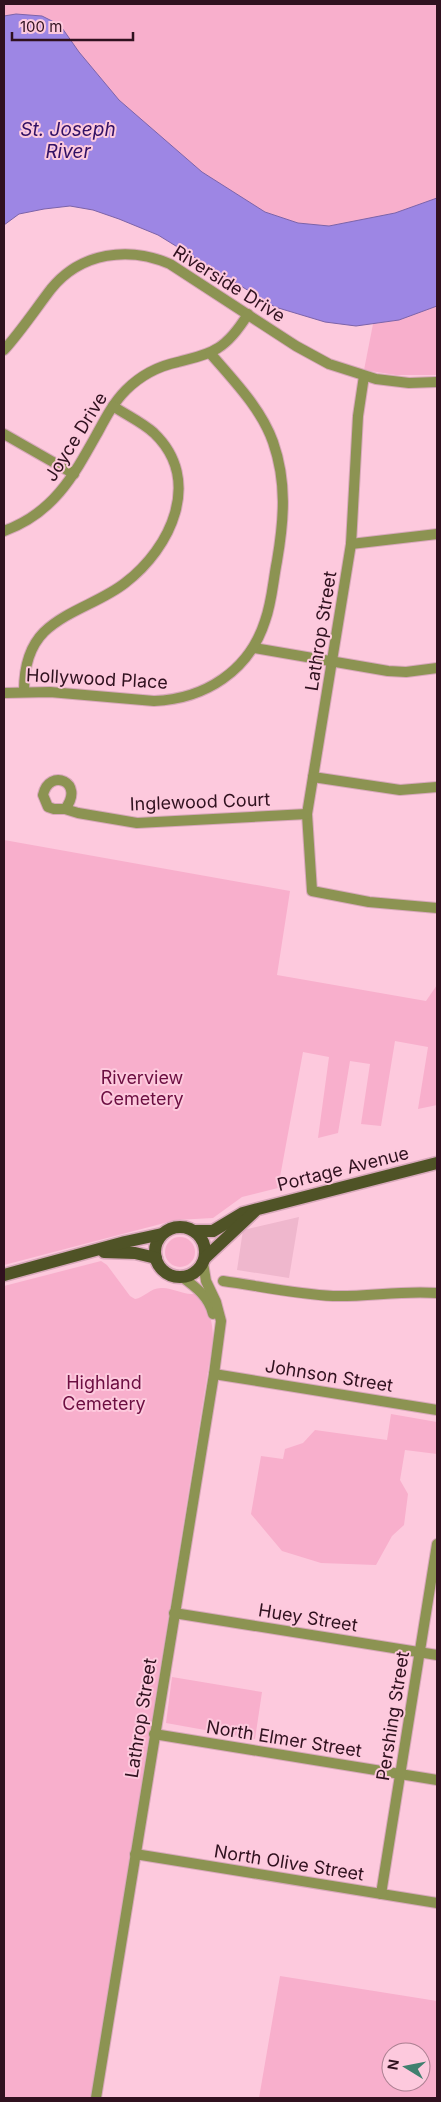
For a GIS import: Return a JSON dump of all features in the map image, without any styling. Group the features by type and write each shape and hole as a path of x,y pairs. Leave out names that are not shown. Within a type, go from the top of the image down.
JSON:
{"main road":[{"name":"Portage Avenue","path":"195,1232 213,1230 243,1213 437,1163"},
{"name":"Portage Avenue","path":"204,1261 258,1209"},
{"path":"4,1275 125,1242 162,1234 176,1228 195,1232 202,1241 204,1261 195,1273 182,1277 166,1273 159,1265 156,1258 158,1240 162,1234"},
{"path":"92,1252 135,1253 156,1258"}],"street":[{"name":"Riverside Drive","path":"4,350 62,279 85,262 111,254 144,255 170,264 314,357 364,376 390,382 437,382"},
{"name":"Joyce Drive","path":"4,531 42,511 67,485 113,406 125,391 152,371 210,353 233,335 248,314"},
{"name":"Hollywood Place","path":"4,693 24,691 170,701 186,698 214,685 237,668 254,648 266,620 279,548 284,513 282,476 273,440 262,419 210,353"},
{"name":"Lathrop Street","path":"364,376 358,416 351,544 307,814 312,891 369,902 437,908"},
{"path":"24,691 29,656 40,637 53,625 110,593 133,577 156,551 175,517 178,506 178,486 174,466 169,454 159,439 145,426 113,406"},
{"path":"4,434 74,474"},
{"path":"351,544 437,534"},
{"path":"254,648 397,672 423,671 437,668"},
{"path":"313,777 400,790 437,787"},
{"name":"Inglewood Court","path":"65,809 78,813 145,823 307,814"},
{"name":"Lathrop Street","path":"96,2098 214,1374 221,1321 216,1302 206,1281 204,1261"},
{"name":"Lathrop Street","path":"182,1277 198,1289 212,1308 218,1342"},
{"path":"223,1281 336,1296 401,1291 437,1292"},
{"name":"Johnson Street","path":"214,1374 437,1410"},
{"name":"Pershing Street","path":"381,1894 437,1544"},
{"name":"Huey Street","path":"174,1613 437,1656"},
{"name":"North Elmer Street","path":"154,1734 437,1780"},
{"name":"North Olive Street","path":"135,1854 437,1904"}],"shaded area":[{"path":"299,1217 289,1278 237,1270 243,1230"}],"green space":[{"path":"4,4 437,4 437,198 395,213 329,226 298,223 265,212 202,172 119,100 79,52 60,25 16,14 4,16"},
{"path":"437,306 437,375 396,375 364,370 373,324 399,320"},
{"name":"Riverview Cemetery","path":"4,840 290,891 277,975 426,1001 437,985 437,1105 418,1109 428,1047 395,1041 381,1126 361,1124 370,1064 350,1061 338,1133 318,1138 329,1057 303,1052 278,1188 242,1197 213,1218 176,1220 4,1265"},
{"path":"180,1237 191,1241 195,1252 191,1263 180,1267 169,1263 165,1252 169,1241"},
{"name":"Highland Cemetery","path":"101,1261 107,1265 130,1296 135,1299 157,1288 188,1294 197,1293 210,1315 213,1340 91,2098 4,2098 4,1286"},
{"path":"391,1414 437,1422 437,1454 405,1450 400,1480 408,1494 404,1525 392,1536 376,1565 321,1563 282,1551 251,1514 261,1456 283,1459 285,1449 303,1443 315,1430 387,1440"},
{"path":"172,1677 262,1692 255,1739 166,1723"},
{"path":"280,1976 437,2001 437,2098 259,2098"}],"water":[{"name":"St. Joseph River","path":"16,14 42,16 60,25 79,52 119,100 202,172 265,212 298,223 329,226 395,213 437,198 437,306 399,320 356,326 325,322 275,307 158,235 93,210 70,206 44,209 19,214 4,225 4,16"}]}
